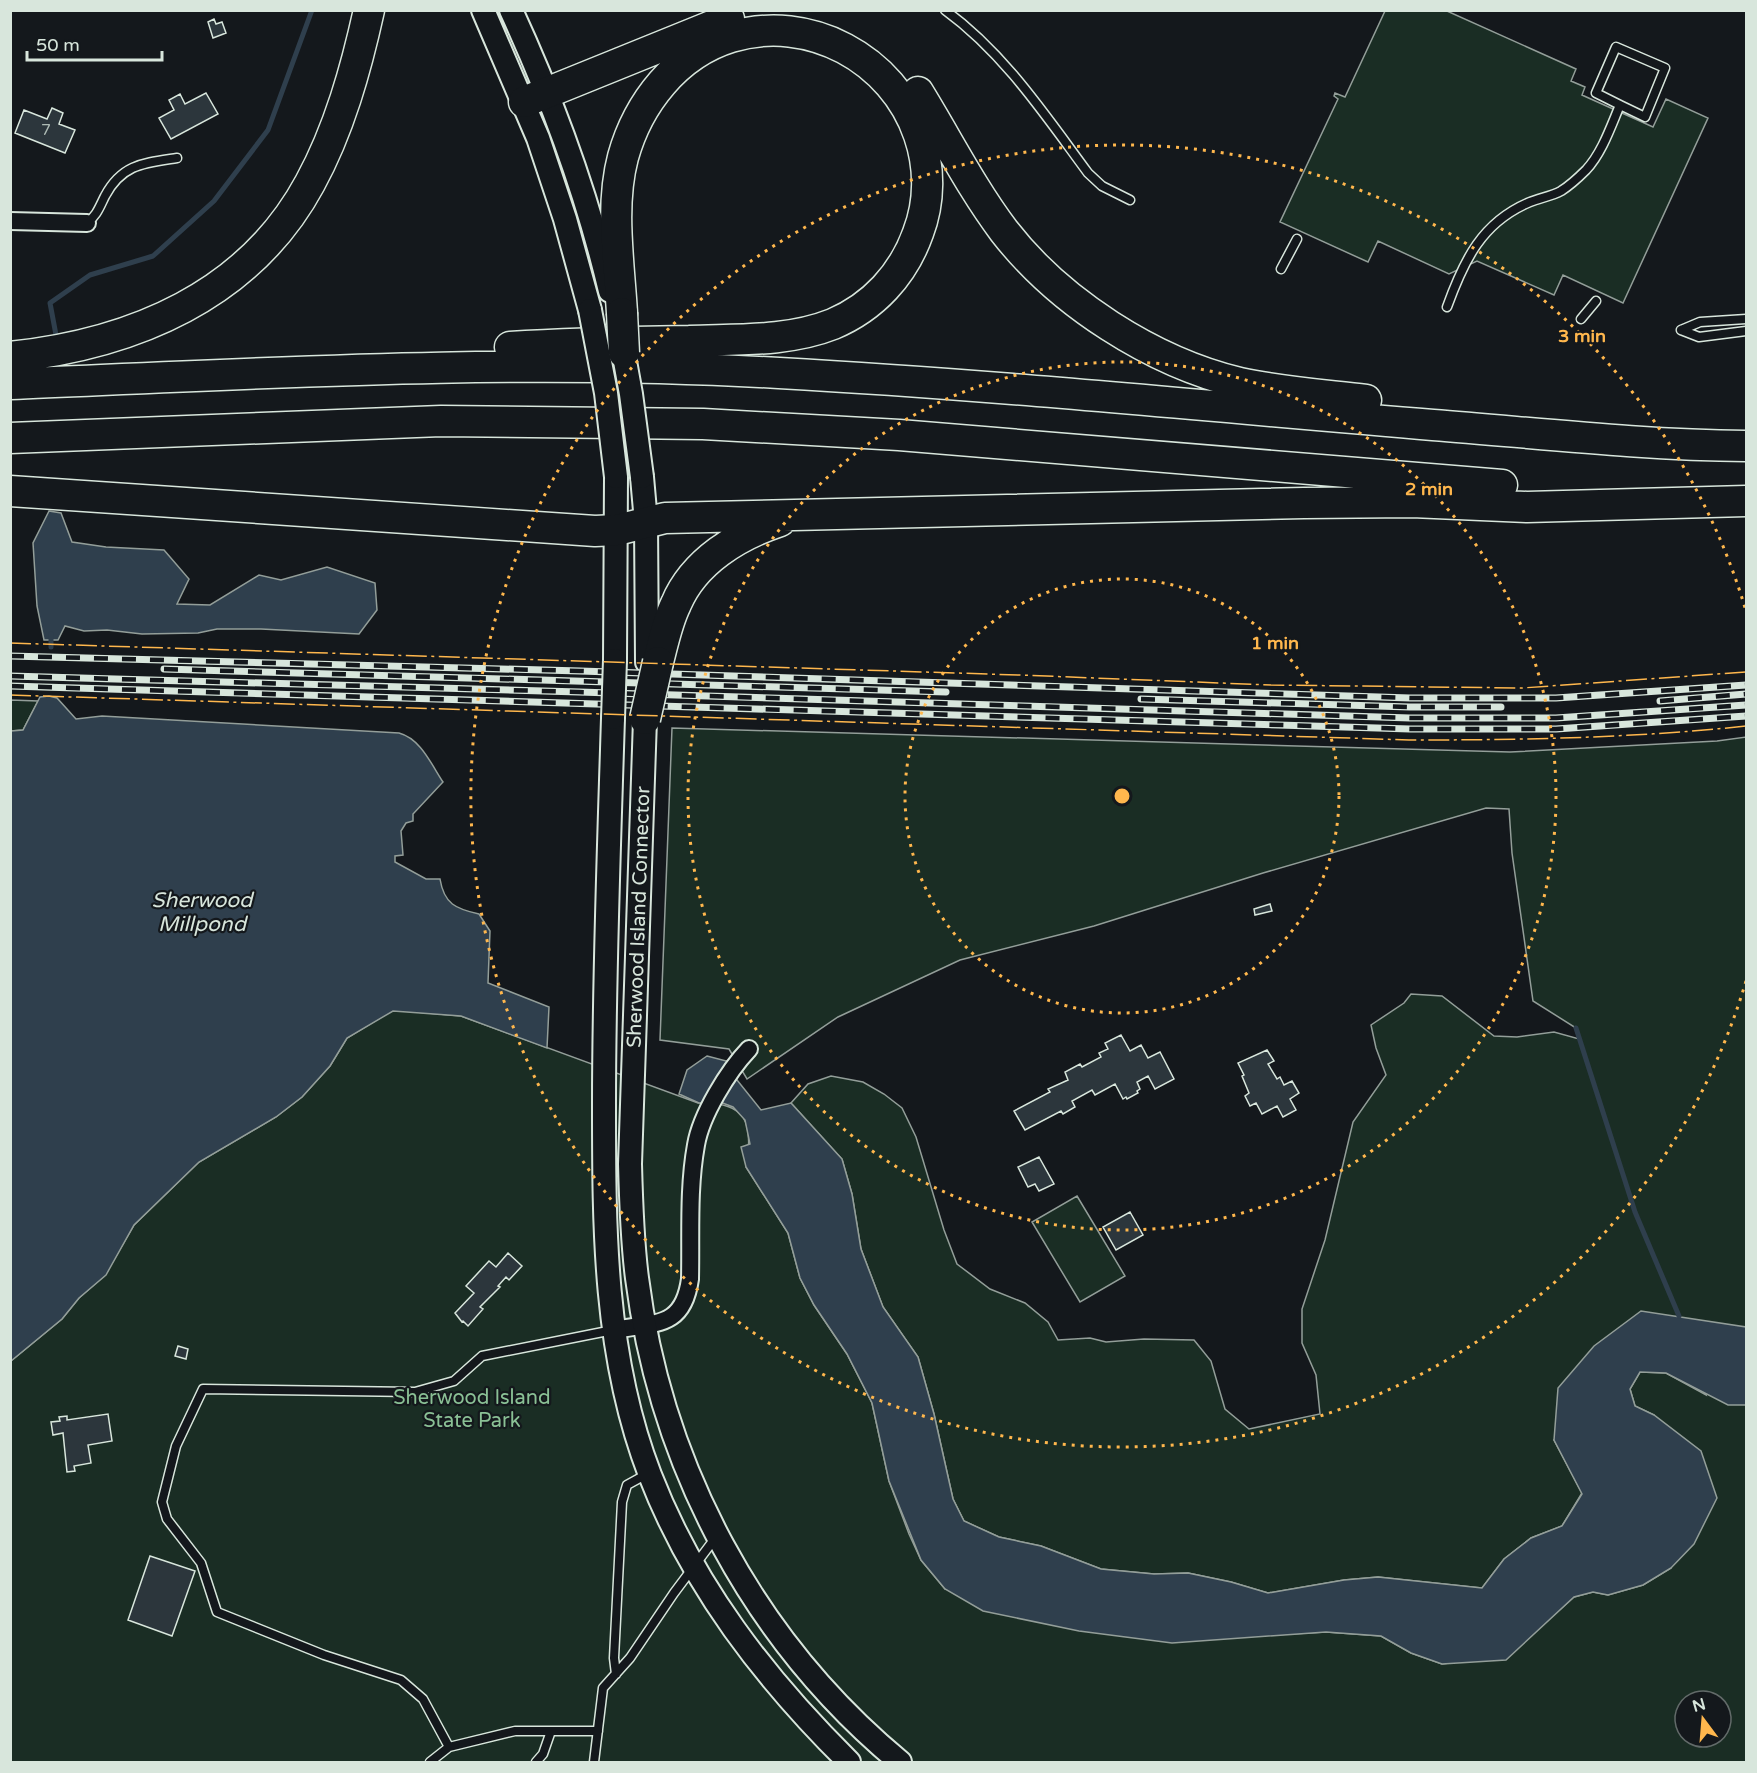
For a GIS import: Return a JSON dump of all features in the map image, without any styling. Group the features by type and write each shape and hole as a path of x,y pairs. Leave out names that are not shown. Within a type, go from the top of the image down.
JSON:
{"highway":[{"path":"10,357 98,342 149,325 174,314 212,291 265,246 298,204 323,158 345,99 369,10"},
{"path":"536,97 725,20 744,15 789,12 833,22 883,50 908,76 970,182 1021,251 1077,302 1121,332 1168,358 1214,376 1266,388 1739,446"},
{"path":"319,371 503,348 560,344 768,338 813,331 854,314 890,284 903,265 922,222 927,199 925,157 905,103 892,85 863,58 846,48 806,34 769,31 730,37 711,45 675,69 659,85 637,119 623,158 619,179 617,218 619,313 624,353"},
{"path":"10,384 319,371 582,365 758,372 900,381 1546,434 1739,446"},
{"path":"10,438 441,421 703,424 898,435 1608,494 1746,501"},
{"path":"10,491 595,531 617,530 665,518 1304,502 1412,502 1527,507 1746,501"},
{"path":"645,718 652,662 676,602 696,573 708,560 738,539 796,516"}],"street":[{"name":"Sherwood Island Connector","path":"483,10 536,97 579,179 619,313"},
{"name":"Sherwood Island Connector","path":"511,10 536,97 538,138 565,219 590,310 606,393 616,477 615,660 604,998 604,1184 606,1251 614,1330 627,1402 649,1473 663,1507 694,1568 754,1658 795,1706 849,1762"},
{"path":"10,222 87,223"},
{"path":"624,353 642,477 652,662"},
{"name":"Sherwood Island Connector","path":"645,718 630,1164 632,1234 644,1324 663,1402 681,1457 717,1536 745,1586 787,1645 838,1704 900,1762"},
{"path":"614,1330 663,1321 680,1311 685,1301 690,1279 696,1144 711,1106 737,1061 749,1049"}],"lane":[{"path":"945,10 965,25 1006,66 1088,173 1102,186 1130,200"},
{"path":"1616,47 1665,68 1645,117 1620,105 1596,93 1616,47"},
{"path":"1447,307 1458,277 1481,237 1503,216 1530,202 1561,191 1587,169 1601,147 1620,105"},
{"path":"87,223 97,216 109,189 123,172 143,163 177,158"},
{"path":"1281,269 1297,239"},
{"path":"1581,319 1596,301"},
{"path":"1746,319 1700,322 1681,330 1700,337 1746,331"},
{"path":"449,1748 423,1699 401,1680 324,1655 217,1612 201,1563 167,1519 162,1502 176,1446 203,1389 415,1392 454,1381 482,1356 614,1330"},
{"path":"616,1674 614,1658 622,1502 627,1485 649,1473"},
{"path":"594,1762 603,1688 630,1658 674,1593 717,1536"},
{"path":"430,1762 449,1748 515,1731 598,1731"},
{"path":"536,1762 543,1754 551,1731"}],"green space":[{"path":"1385,11 1447,11 1576,69 1571,81 1585,87 1582,95 1653,127 1666,99 1708,118 1623,303 1563,275 1554,295 1477,261 1449,274 1378,241 1368,262 1280,222 1338,99 1334,96 1335,93 1345,97"},
{"path":"10,700 38,701 23,730 11,731"},
{"name":"Sherwood Island State Park","path":"672,728 1510,752 1717,741 1746,737 1746,1762 11,1762 11,1361 62,1319 79,1298 105,1275 134,1225 199,1162 276,1117 302,1097 330,1066 347,1038 393,1010 461,1016 698,1103 714,1103 737,1111 747,1127 749,1138 746,1167 788,1233 800,1278 814,1305 847,1354 872,1403 889,1481 909,1534 921,1560 945,1589 1272,1635 1326,1632 1381,1636 1411,1653 1442,1664 1464,1661 1540,1627 1574,1597 1593,1592 1608,1595 1643,1585 1671,1568 1654,1415 1635,1406 1630,1389 1640,1372 1666,1373 1706,1395 1680,1317 1554,1440 1582,1493 1562,1526 1531,1538 1504,1559 1482,1588 1378,1577 1344,1580 1268,1593 1188,1573 1154,1574 1101,1569 1041,1546 999,1537 964,1521 953,1499 934,1414 918,1357 883,1307 861,1249 852,1194 842,1159 791,1103 808,1084 831,1076 863,1082 902,1108 916,1137 944,1230 957,1264 990,1289 1025,1303 1048,1322 1058,1340 1090,1338 1106,1342 1144,1339 1194,1340 1211,1361 1225,1409 1249,1429 1320,1414 1316,1375 1302,1343 1302,1309 1325,1240 1353,1122 1386,1075 1376,1048 1371,1025 1404,1003 1411,994 1442,996 1494,1036 1517,1037 1554,1032 1579,1039 1576,1028 1533,1001 1512,853 1509,809 1486,808 1263,873 1094,926 960,960 838,1017 747,1079 729,1049 660,1040"},
{"path":"1077,1196 1125,1276 1080,1302 1032,1222"}],"water":[{"path":"49,511 61,513 72,542 106,547 164,550 189,579 177,604 210,605 259,575 281,580 327,567 375,583 377,610 359,634 217,629 198,633 142,634 107,630 84,631 65,626 58,640 44,640 37,606 33,543"},
{"name":"Sherwood Millpond","path":"40,697 57,698 76,719 102,716 399,733 407,736 425,753 443,782 413,814 413,821 406,823 401,831 403,855 395,856 395,862 426,879 440,879 445,894 452,904 479,914 490,931 488,983 549,1007 547,1048 461,1016 393,1011 347,1038 330,1066 302,1097 276,1117 199,1162 134,1225 106,1275 79,1298 62,1319 11,1361 11,731 23,730"},
{"path":"707,1056 734,1063 733,1075 761,1110 791,1103 842,1159 852,1194 861,1249 883,1307 918,1357 934,1414 953,1499 964,1521 999,1537 1041,1546 1101,1569 1154,1574 1188,1573 1268,1593 1344,1580 1378,1577 1482,1588 1504,1559 1531,1538 1562,1526 1582,1494 1554,1440 1558,1388 1594,1346 1641,1311 1746,1327 1746,1405 1728,1405 1666,1373 1640,1372 1630,1389 1635,1406 1654,1415 1701,1451 1717,1498 1694,1544 1671,1568 1643,1585 1608,1595 1593,1592 1574,1597 1506,1660 1442,1664 1411,1653 1381,1636 1326,1632 1172,1643 1079,1631 983,1611 945,1589 921,1560 889,1481 872,1403 847,1354 814,1305 800,1278 788,1233 746,1167 741,1147 750,1144 745,1120 733,1107 720,1102 699,1103 679,1094 687,1070"}],"building":[{"path":"214,19 216,24 222,22 226,33 213,38 208,22"},
{"path":"206,93 218,114 171,139 159,118 174,110 169,100 180,94 185,104"},
{"path":"52,108 63,113 59,124 75,130 65,153 15,133 24,110 47,119"},
{"path":"1270,904 1272,911 1255,915 1254,909"},
{"path":"1121,1035 1130,1051 1141,1045 1148,1058 1160,1052 1174,1079 1155,1089 1148,1076 1137,1082 1140,1089 1138,1093 1127,1099 1126,1097 1123,1099 1115,1084 1095,1095 1092,1090 1072,1101 1075,1107 1063,1114 1061,1111 1025,1130 1014,1111 1050,1092 1048,1089 1068,1080 1065,1072 1080,1064 1082,1067 1101,1057 1099,1053 1108,1049 1105,1043"},
{"path":"1267,1050 1274,1061 1268,1064 1277,1079 1280,1077 1284,1085 1292,1081 1299,1093 1290,1099 1296,1110 1283,1117 1277,1106 1262,1114 1256,1103 1250,1106 1245,1096 1249,1093 1238,1063"},
{"path":"1039,1157 1054,1184 1039,1191 1035,1184 1028,1187 1018,1167"},
{"path":"1130,1212 1143,1235 1116,1250 1103,1227"},
{"path":"508,1253 522,1266 509,1280 506,1277 498,1286 500,1287 480,1307 483,1309 468,1326 455,1313 474,1293 466,1286 489,1261 496,1267"},
{"path":"178,1346 188,1349 186,1359 175,1356"},
{"path":"108,1414 112,1441 88,1445 91,1463 74,1466 75,1471 67,1472 63,1433 53,1435 51,1422 60,1421 59,1417 67,1416 67,1420"},
{"path":"150,1556 195,1571 172,1636 128,1620"}],"waterway":[{"path":"56,335 50,303 90,275 153,256 214,201 268,130 312,10"},
{"path":"51,634 51,647"},
{"path":"1576,1028 1635,1212 1679,1316"}],"railway":[{"path":"10,656 580,671 1410,698 1556,698 1746,685"},
{"path":"164,669 946,692"},
{"path":"10,676 1410,718 1556,718 1746,705"},
{"path":"10,686 1410,729 1556,729 1746,716"},
{"path":"1660,701 1746,694"},
{"path":"1141,699 1410,707 1501,707"}],"power":[{"path":"10,643 1271,685 1522,688 1746,672"},
{"path":"10,695 1409,740 1578,738 1746,726"}]}
